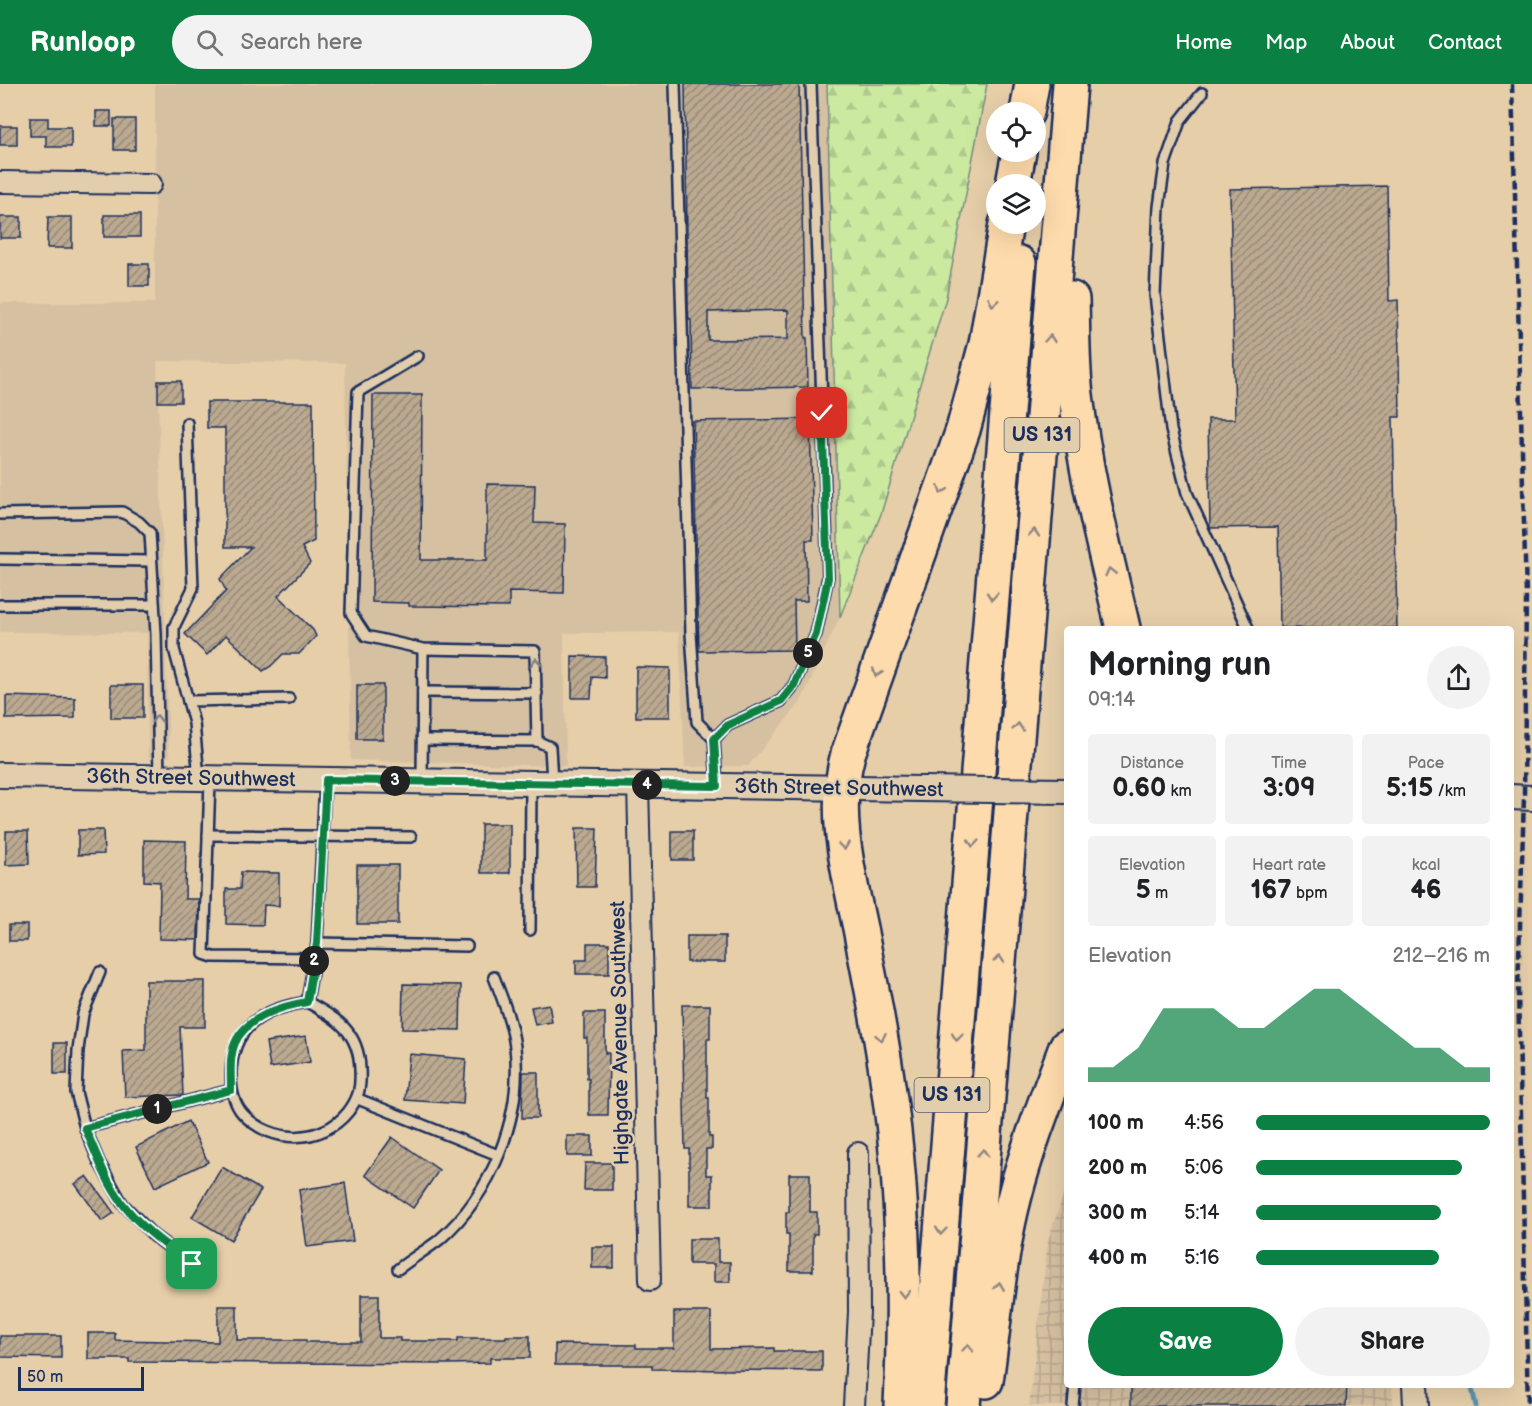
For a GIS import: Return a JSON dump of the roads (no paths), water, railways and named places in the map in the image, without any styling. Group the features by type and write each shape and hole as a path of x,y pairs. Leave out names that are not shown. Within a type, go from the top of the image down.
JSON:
{"highway":[{"path":"1030,102 1032,84"},
{"path":"1070,84 1072,347 1076,394 1095,508 1123,626"},
{"name":"US 131","path":"963,1406 1070,84"},
{"path":"902,1406 904,1312 899,1173 882,1043 846,861 841,819 841,788 848,754 963,430 981,368 1004,234"},
{"name":"US 131","path":"927,1406 1021,234"},
{"path":"982,1406 1004,1252 1015,1196 1030,1144 1064,1052"}],"street":[{"path":"0,182 151,184"},
{"name":"36th Street Southwest","path":"0,775 1064,791"},
{"name":"Highgate Avenue Southwest","path":"638,785 650,1280"},
{"path":"1514,798 1532,798"},
{"path":"854,1406 859,1312 858,1153"},
{"path":"1415,1388 1416,1406"}],"lane":[{"path":"675,84 691,633 697,722 714,739 717,786"},
{"path":"714,739 728,725 781,701 794,685 816,634 828,578 811,84"},
{"path":"1202,93 1180,121 1165,164 1155,295 1171,430 1186,493 1247,626"},
{"path":"418,356 358,392 351,614 366,636 423,649 534,650 536,652 537,741"},
{"path":"187,423 193,588 174,627 174,649 194,723 204,778 208,835 204,954 213,957 314,958"},
{"path":"0,514 122,512 139,522 150,533 159,777"},
{"path":"0,559 151,561"},
{"path":"0,605 154,608"},
{"path":"422,782 423,649"},
{"path":"423,692 537,693"},
{"path":"188,701 289,699"},
{"path":"423,740 537,741 550,747 542,783 530,930"},
{"path":"307,1002 317,943 326,780"},
{"path":"208,835 411,837"},
{"path":"317,943 467,946"},
{"path":"99,972 83,1014 78,1050 76,1092 85,1128 99,1162 122,1203 154,1236 192,1264"},
{"path":"398,1269 439,1240 465,1212 489,1179 508,1126 516,1086 515,1047 494,977"},
{"path":"307,1002 332,1016 352,1036 360,1054 361,1080 358,1099 342,1119 326,1132 305,1137 283,1136 258,1126 242,1113 231,1090 231,1064 236,1042 250,1024 287,1005 307,1002"},
{"path":"85,1128 231,1090"},
{"path":"358,1099 498,1155"},
{"path":"1073,1406 1075,1388"}],"waterway":[{"path":"1472,1388 1476,1406"}],"railway":[{"path":"1512,84 1526,596 1524,797 1518,991 1528,1406"}]}
